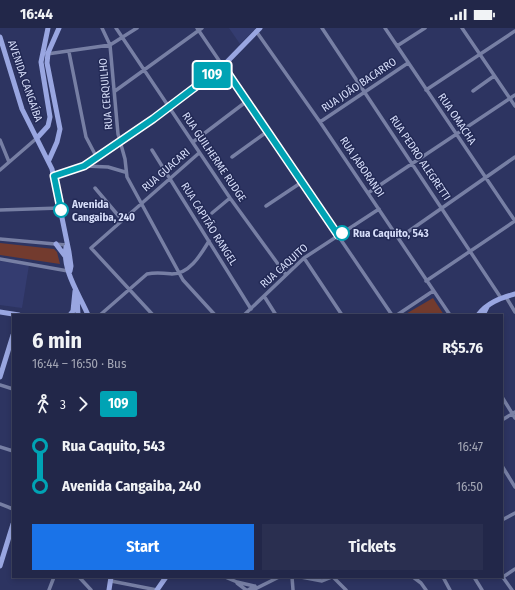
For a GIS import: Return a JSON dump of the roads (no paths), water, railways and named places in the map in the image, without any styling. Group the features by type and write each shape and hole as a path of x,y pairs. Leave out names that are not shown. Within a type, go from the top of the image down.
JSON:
{"main road":[{"path":"36,138 48,126 50,112 41,67 41,58 48,28"},
{"path":"49,160 57,142 60,129 47,70 48,54 59,28"},
{"path":"54,176 84,166 170,107 223,66 258,30"},
{"name":"AVENIDA CANGAÍBA","path":"0,37 22,109 49,160 54,176 70,260 70,271"},
{"path":"48,126 60,129"},
{"path":"56,244 66,258"},
{"name":"AVENIDA CANGAÍBA","path":"66,245 66,258 75,291 87,314"},
{"path":"71,314 73,310 75,291"},
{"path":"75,291 78,314"},
{"path":"479,314 487,307 504,297 515,294"},
{"path":"484,314 487,307"},
{"path":"0,312 13,314"},
{"path":"0,377 12,338"},
{"path":"0,566 12,527"},
{"path":"157,590 165,578"},
{"path":"109,590 111,579"}],"street":[{"name":"RUA CERQUILHO","path":"102,28 110,45 120,142 125,159 125,172 131,188 141,203 186,284 214,314"},
{"name":"RUA GUILHERME RUDGE","path":"116,28 170,107 199,153 286,275"},
{"path":"41,58 48,54 110,45 137,28"},
{"name":"RUA PEDRO ALEGRETTI","path":"322,28 471,252 515,312"},
{"name":"RUA OMACHA","path":"385,28 515,221"},
{"path":"397,46 425,28"},
{"path":"462,28 515,106"},
{"path":"115,91 200,29 223,66 391,314"},
{"name":"RUA JABORANDI","path":"258,30 449,314"},
{"path":"426,90 515,31"},
{"path":"69,52 86,137 97,158"},
{"name":"RUA JOÃO BACARRO","path":"320,122 408,63"},
{"path":"473,91 494,76"},
{"path":"368,193 515,95"},
{"path":"193,142 247,101"},
{"path":"232,157 268,131"},
{"path":"0,170 36,138"},
{"path":"0,140 10,162"},
{"name":"RUA CAPITÃO RANGEL","path":"152,150 251,309"},
{"name":"RUA GUACARI","path":"128,289 91,248 199,153"},
{"path":"399,238 444,210 515,157"},
{"path":"84,166 108,167 125,172"},
{"path":"266,206 302,182"},
{"path":"96,188 122,220"},
{"path":"212,213 230,198"},
{"path":"0,210 60,208"},
{"name":"RUA CAQUITO","path":"245,314 304,258 379,209"},
{"path":"426,281 515,221"},
{"path":"0,239 66,245"},
{"path":"101,314 147,274 153,272 179,273 196,261 209,241"},
{"path":"304,258 341,314"},
{"path":"0,259 70,271"},
{"path":"128,289 152,314"},
{"path":"398,314 433,291"},
{"path":"264,296 275,314"},
{"path":"0,385 12,389"},
{"path":"503,398 514,413 515,418"},
{"path":"503,419 514,413"},
{"path":"0,447 12,451"},
{"path":"503,468 515,487"},
{"path":"0,504 12,509"},
{"path":"503,519 515,513"},
{"path":"503,575 515,569"},
{"path":"503,577 512,590"},
{"path":"49,590 54,578"},
{"path":"80,578 91,590"},
{"path":"227,578 254,588"},
{"path":"237,582 247,590 277,578"},
{"path":"292,578 293,590"},
{"path":"308,578 322,580 329,578"},
{"path":"333,578 346,590"},
{"path":"414,578 421,583 426,590"},
{"path":"444,578 450,590"},
{"path":"475,578 482,590"},
{"path":"111,579 157,590"}],"place":[{"name":"Avenida Cangaiba, 240","path":"61,210"},
{"name":"Rua Caquito, 543","path":"342,233"}]}
